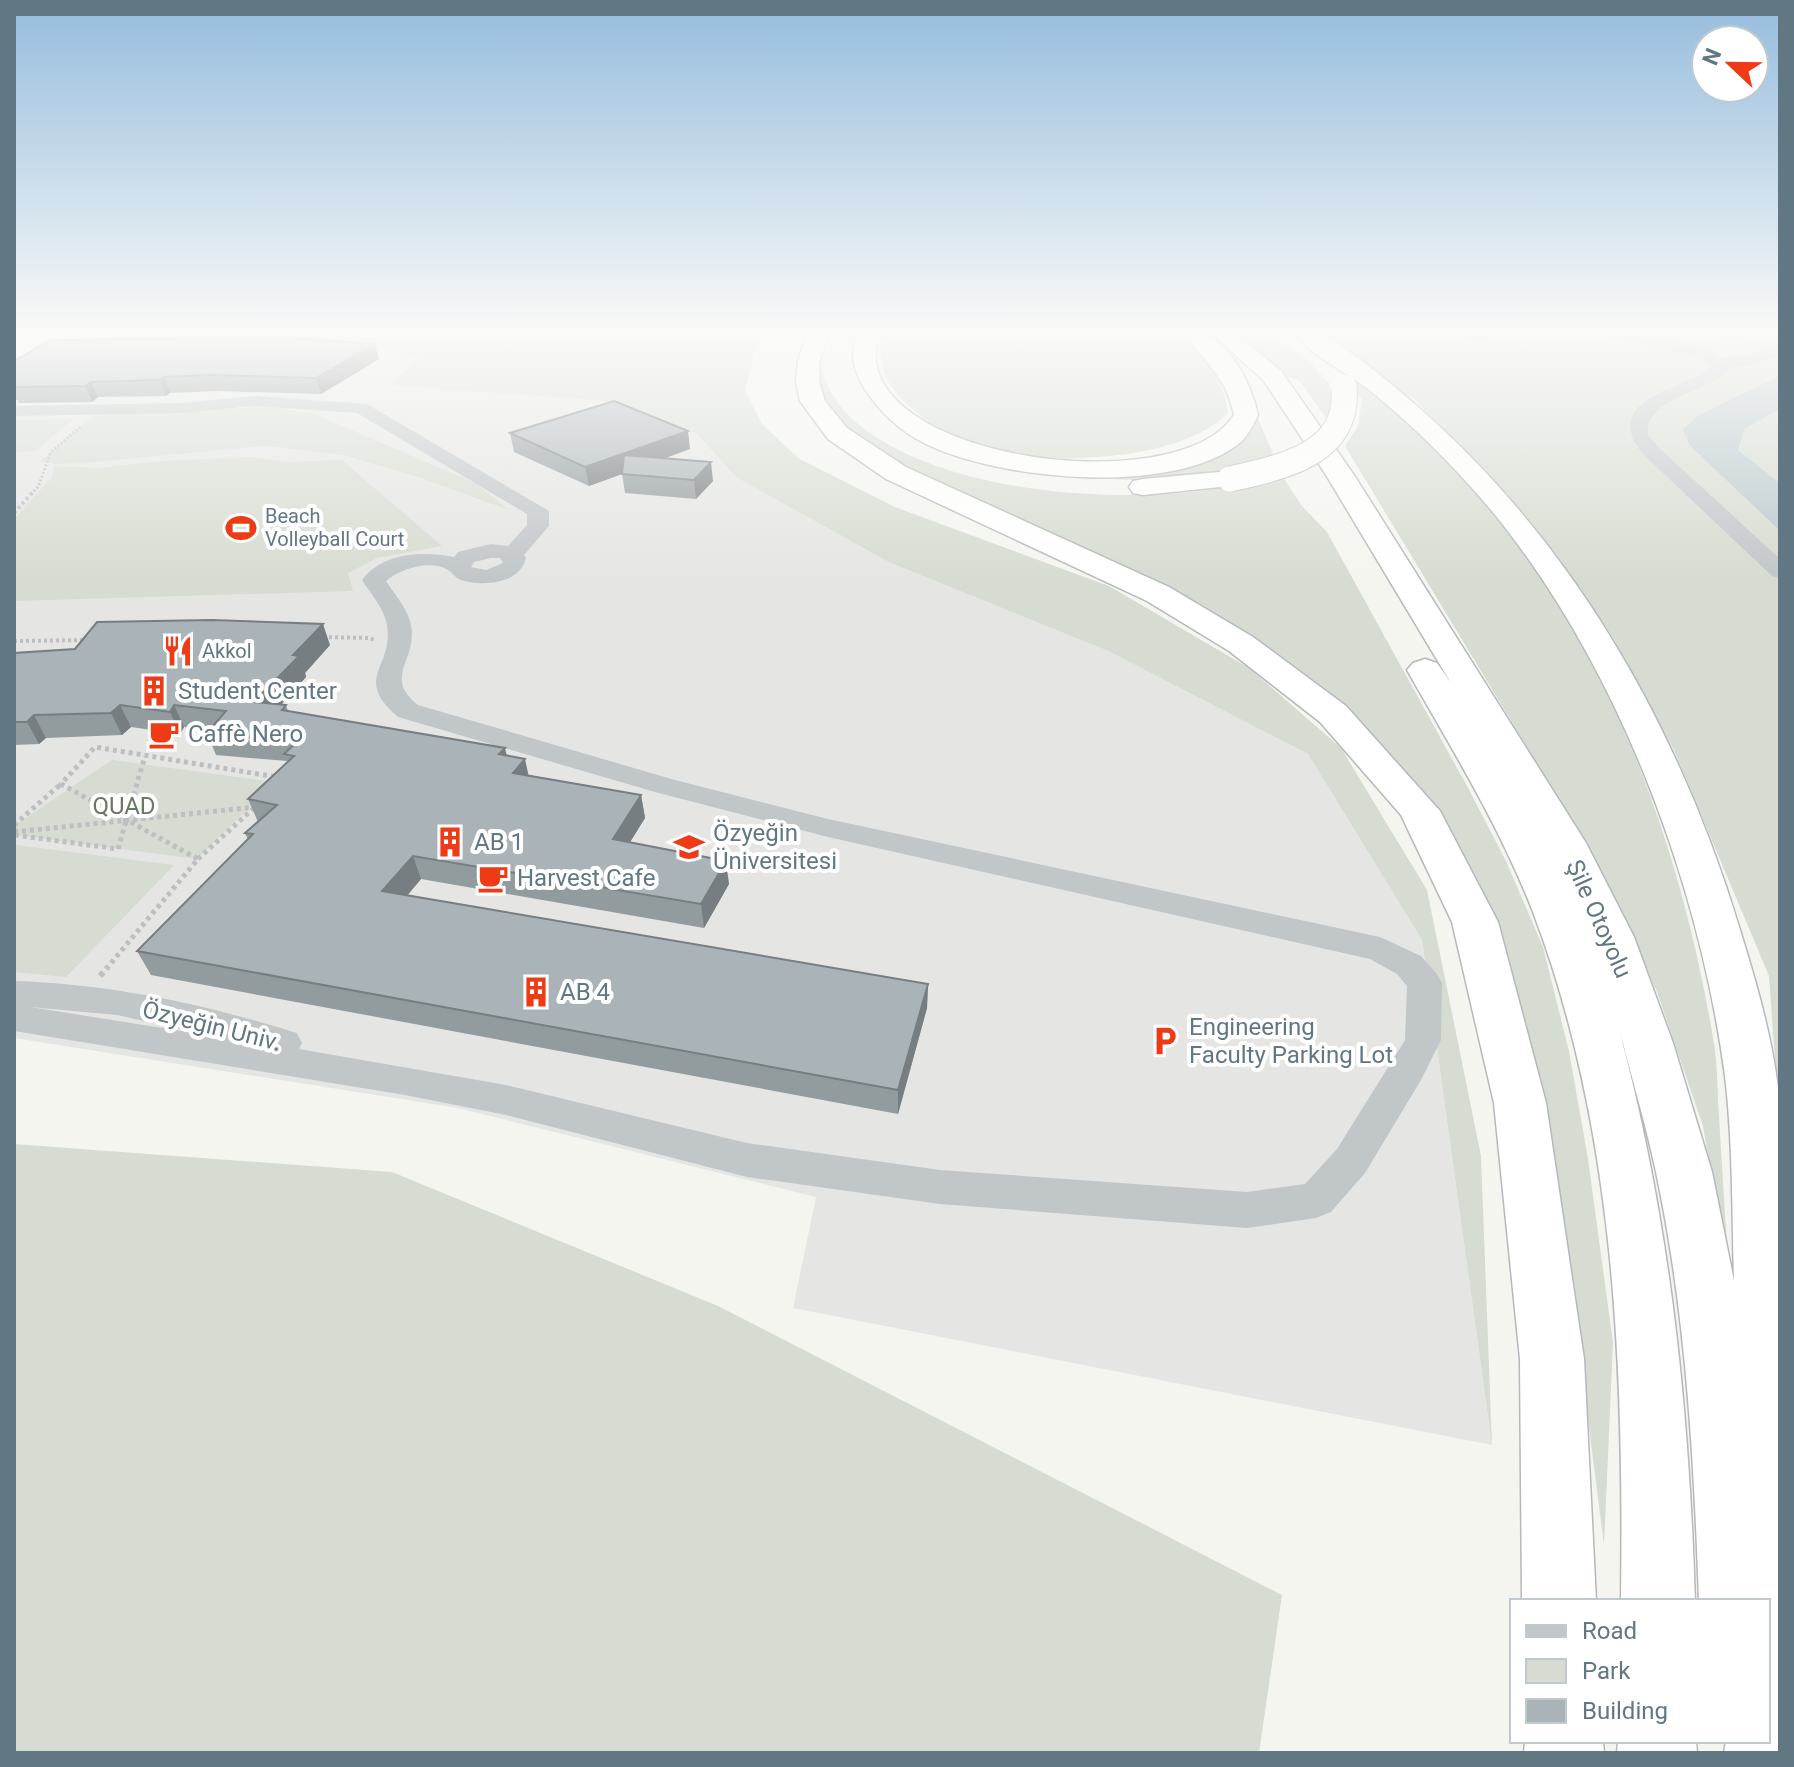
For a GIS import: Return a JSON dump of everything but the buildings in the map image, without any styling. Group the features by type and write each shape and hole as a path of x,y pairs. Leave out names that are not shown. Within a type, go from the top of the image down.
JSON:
{"highway":[{"path":"822,416 859,450 896,473 1158,594 1241,644 1333,714 1419,811 1475,922 1520,1103 1552,1359 1559,1599"},
{"path":"869,416 935,455 978,469 1060,483 1124,487 1230,479 1277,466 1325,444 1345,423 1346,416"},
{"path":"902,416 941,441 1004,461 1064,468 1112,469 1181,458 1234,434 1245,416"},
{"name":"Şile Otoyolu","path":"1277,416 1527,849 1568,947 1601,1054 1632,1202 1648,1345 1658,1536 1658,1599"},
{"name":"Şile Otoyolu","path":"1301,416 1333,463 1531,784 1565,843 1611,937 1648,1043 1684,1172 1702,1269 1727,1454 1736,1599"},
{"path":"1416,416 1507,510 1541,554 1598,642 1655,752 1678,808 1720,940 1751,1079 1763,1241 1778,1553 1770,1663"}],"street":[{"path":"14,1018 405,1080 506,1100 747,1160 940,1187 1247,1210 1316,1200 1351,1161 1387,1106 1423,1040 1425,983 1409,965 1380,949 828,828 432,720 392,701 387,684 400,645 400,626 374,580 383,570 401,563 437,560 458,565 466,557 482,552 499,551 512,555 538,526 538,511 376,416"},
{"path":"1640,416 1639,434 1650,450 1780,571"},
{"name":"Özyeğin Univ.","path":"14,994 82,998 166,1010 405,1080"}],"path":[{"path":"14,513 38,487 51,452 93,416"},
{"path":"14,502 23,503"},
{"path":"316,637 370,638 384,645 400,645"},
{"path":"14,641 101,640"},
{"path":"14,825 61,784 95,747 287,778"},
{"path":"14,833 118,849 145,756"},
{"path":"61,784 198,859"},
{"path":"82,998 198,859 266,797"},
{"path":"14,833 256,807"}],"shaded area":[{"name":"Özyeğin Üniversitesi","path":"14,416 648,416 697,434 736,477 1106,650 1308,754 1422,940 1492,1445 793,1308 816,1197 458,1108 14,1038"},
{"path":"1697,416 1767,416 1745,429 1738,450 1780,483 1780,531 1690,446 1683,429"}],"green space":[{"path":"91,416 320,416 475,483 509,510 421,478 343,455 265,446 83,463 41,461"},
{"path":"648,416 758,416 762,424 798,458 895,507 1109,586 1249,668 1341,748 1427,890 1481,1156 1492,1445 1422,940 1308,754 1106,650 889,562 736,477 697,434"},
{"path":"837,416 850,416 883,441 922,460 966,475 1060,492 1151,495 1192,492 1282,476 1301,505 1327,532 1467,786 1506,861 1543,947 1569,1051 1588,1159 1613,1343 1604,1545 1577,1333 1500,947 1324,692 860,443"},
{"path":"1224,416 1206,430 1144,451 1071,458 1035,457 975,447 948,435 922,417"},
{"path":"1257,416 1274,456 1232,471 1150,481 1059,476 1148,470 1197,462 1230,449"},
{"path":"1359,416 1401,416 1479,495 1531,563 1577,635 1616,711 1648,791 1675,872 1697,955 1716,1057 1729,1279 1703,1126 1657,992 1594,858 1345,446 1358,426"},
{"path":"1431,416 1699,416 1690,446 1780,531 1780,1129 1769,976 1674,750 1614,639 1544,539 1492,478"},
{"path":"1767,416 1780,416 1780,483 1738,450 1745,429"},
{"path":"73,419 35,451 14,452 14,420"},
{"path":"250,457 288,462 342,460 442,546 377,558 348,573 353,591 14,601 14,519 52,477 54,466 101,468 159,461"},
{"name":"QUAD","path":"112,760 275,782 197,859 14,835 14,826"},
{"path":"16,845 174,865 66,977 14,972"},
{"path":"14,1144 392,1172 718,1306 1282,1595 1259,1753 14,1753"}],"place":[{"name":"Beach Volleyball Court","path":"241,528"},
{"name":"Akkol","path":"178,651"},
{"name":"Student Center","path":"154,691"},
{"name":"Caffè Nero","path":"164,734"},
{"name":"AB 1","path":"450,842"},
{"name":"Özyeğin Üniversitesi","path":"689,847"},
{"name":"Harvest Cafe","path":"493,878"},
{"name":"AB 4","path":"536,992"},
{"name":"Engineering Faculty Parking Lot","path":"1165,1041"}]}
